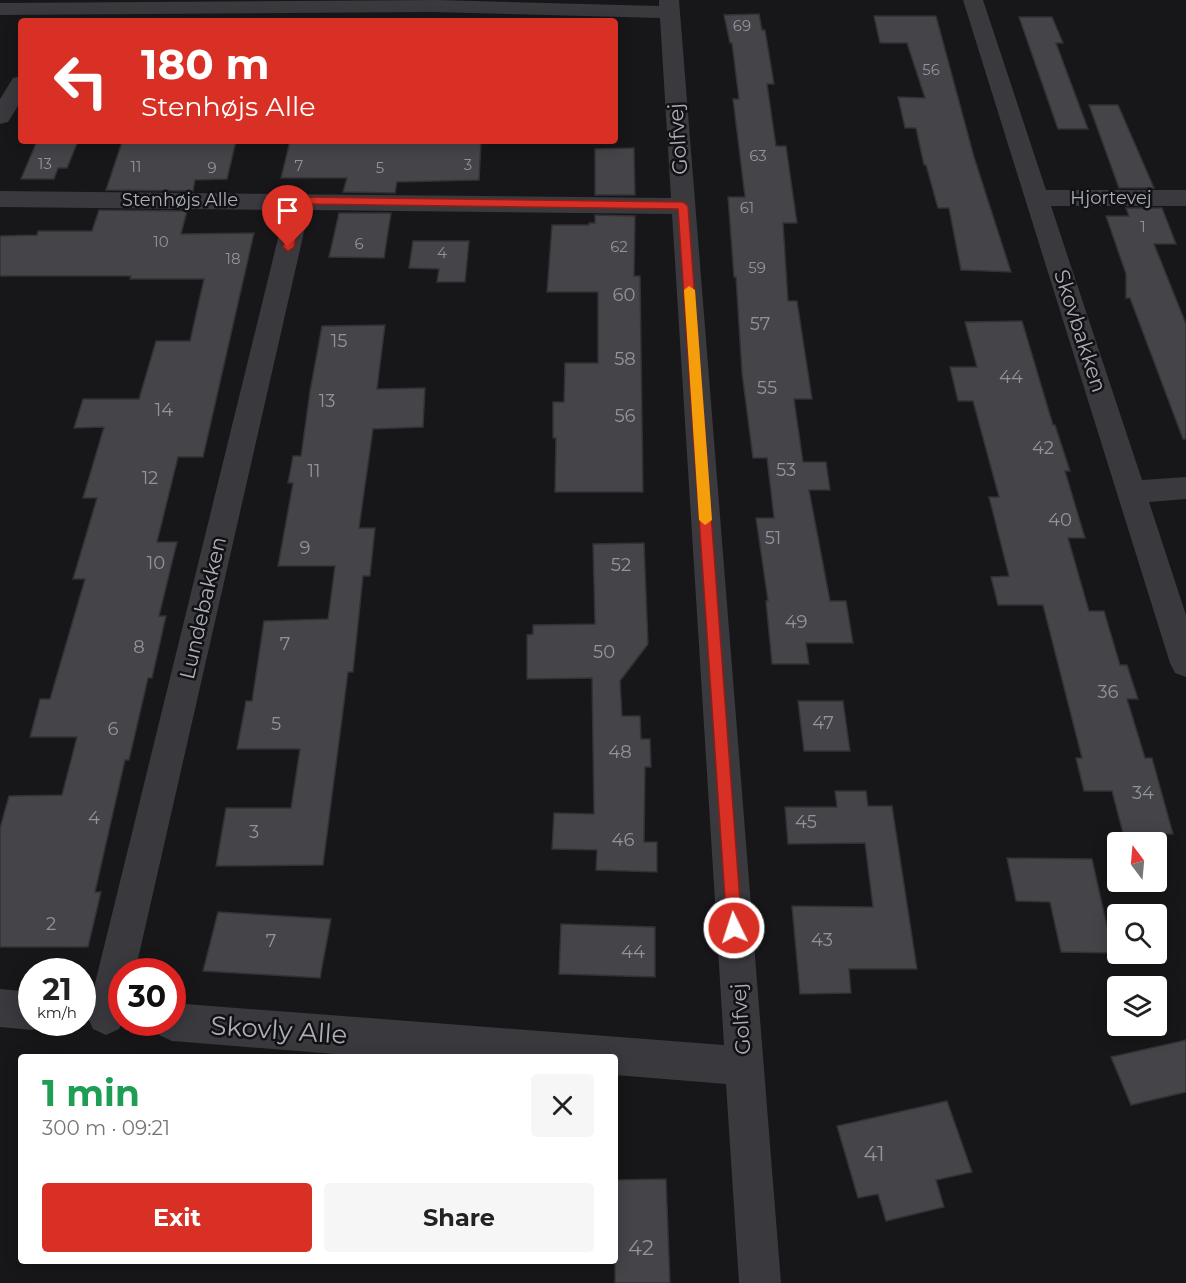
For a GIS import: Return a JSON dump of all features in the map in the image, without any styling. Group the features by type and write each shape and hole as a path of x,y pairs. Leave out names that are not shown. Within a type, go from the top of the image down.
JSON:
{"street":[{"name":"Skovbakken","path":"974,0 1186,663"},
{"path":"0,9 63,15 197,4 430,3 669,6"},
{"name":"Golfvej","path":"669,6 760,1283"},
{"path":"0,117 18,88"},
{"name":"Hjortevej","path":"1037,198 1186,198"},
{"name":"Stenhøjs Alle","path":"0,199 683,206"},
{"name":"Lundebakken","path":"103,1016 300,201"},
{"path":"1131,492 1186,489"},
{"path":"0,1008 18,1010"},
{"name":"Skovly Alle","path":"186,1023 588,1054"},
{"name":"Skovly Alle","path":"618,1056 744,1066"}],"building":[{"path":"759,14 762,30 765,30 774,84 767,84 776,146 786,146 797,223 783,223 788,301 797,301 812,399 794,399 803,462 826,462 830,490 809,490 830,601 846,601 853,643 806,643 809,664 772,664 766,601 768,601 756,518 774,518 767,458 753,458 742,373 736,277 734,277 728,197 745,197 733,99 739,99 732,43 730,43 724,15"},
{"path":"874,16 936,16 974,157 1011,272 961,270 949,208 938,208 926,165 924,165 916,128 905,128 898,97 925,98 907,43 880,43"},
{"path":"1019,17 1052,17 1063,43 1056,43 1088,129 1058,129"},
{"path":"1089,105 1118,105 1154,188 1119,188"},
{"path":"36,144 77,144 67,168 58,168 54,179 21,179"},
{"path":"121,144 235,144 227,179 195,180 193,191 106,190"},
{"path":"289,144 481,144 479,180 397,182 395,193 343,192 347,178 281,178"},
{"path":"634,148 635,195 595,195 595,149"},
{"path":"1126,208 1162,208 1176,244 1154,244 1186,324 1186,439 1183,439 1130,298 1126,298 1126,274 1106,216 1129,216"},
{"path":"99,210 187,211 181,234 254,233 203,457 178,457 157,542 177,542 159,616 166,616 152,678 148,678 129,760 125,760 95,892 101,892 88,947 0,947 0,828 9,796 62,795 77,737 30,737 40,699 50,699 85,579 73,579 97,498 83,498 104,427 74,428 83,399 139,399 156,341 190,341 204,279 130,279 131,276 0,276 0,236 37,235 38,231 92,231"},
{"path":"339,213 391,213 384,258 329,257"},
{"path":"595,215 635,216 634,276 640,276 643,492 555,492 556,438 553,438 553,402 564,402 565,363 598,363 598,292 547,292 552,225 589,225 589,223 595,223"},
{"path":"413,241 469,241 465,282 437,282 439,269 409,268"},
{"path":"1022,321 1053,425 1055,425 1070,471 1065,471 1085,538 1068,538 1089,611 1104,611 1120,665 1127,665 1138,699 1127,699 1145,758 1152,758 1173,834 1123,832 1112,791 1084,791 1076,758 1082,758 1043,605 998,605 991,577 1009,576 989,497 999,497 973,401 958,401 950,367 977,367 965,322"},
{"path":"385,325 377,389 425,388 423,427 373,429 359,528 375,528 370,576 363,576 353,672 348,672 323,865 216,866 226,808 291,808 300,749 237,749 246,701 252,701 264,621 328,619 335,566 278,566 293,483 288,483 293,456 301,456 322,326"},
{"path":"644,543 648,644 620,681 622,716 640,716 641,739 650,739 651,767 645,767 644,842 657,842 657,872 596,870 597,850 552,849 554,813 594,814 592,678 527,679 527,635 533,634 533,625 595,624 593,544"},
{"path":"798,701 843,701 850,751 804,751"},
{"path":"835,791 866,791 868,806 892,806 917,969 849,969 851,993 800,994 792,906 873,907 865,843 788,844 785,807 837,807"},
{"path":"1007,858 1092,859 1107,926 1107,953 1061,952 1050,902 1016,901"},
{"path":"218,912 331,919 320,978 203,971"},
{"path":"561,924 655,927 655,977 559,974"},
{"path":"1186,1040 1186,1092 1131,1105 1111,1057"},
{"path":"947,1101 972,1172 936,1180 944,1207 886,1221 878,1194 858,1198 837,1126"},
{"path":"666,1179 670,1283 615,1283 615,1264 618,1264 618,1180"}],"slow traffic":[{"path":"689,290 705,520"}],"route":[{"path":"288,247 300,201 683,206 734,928"}]}
